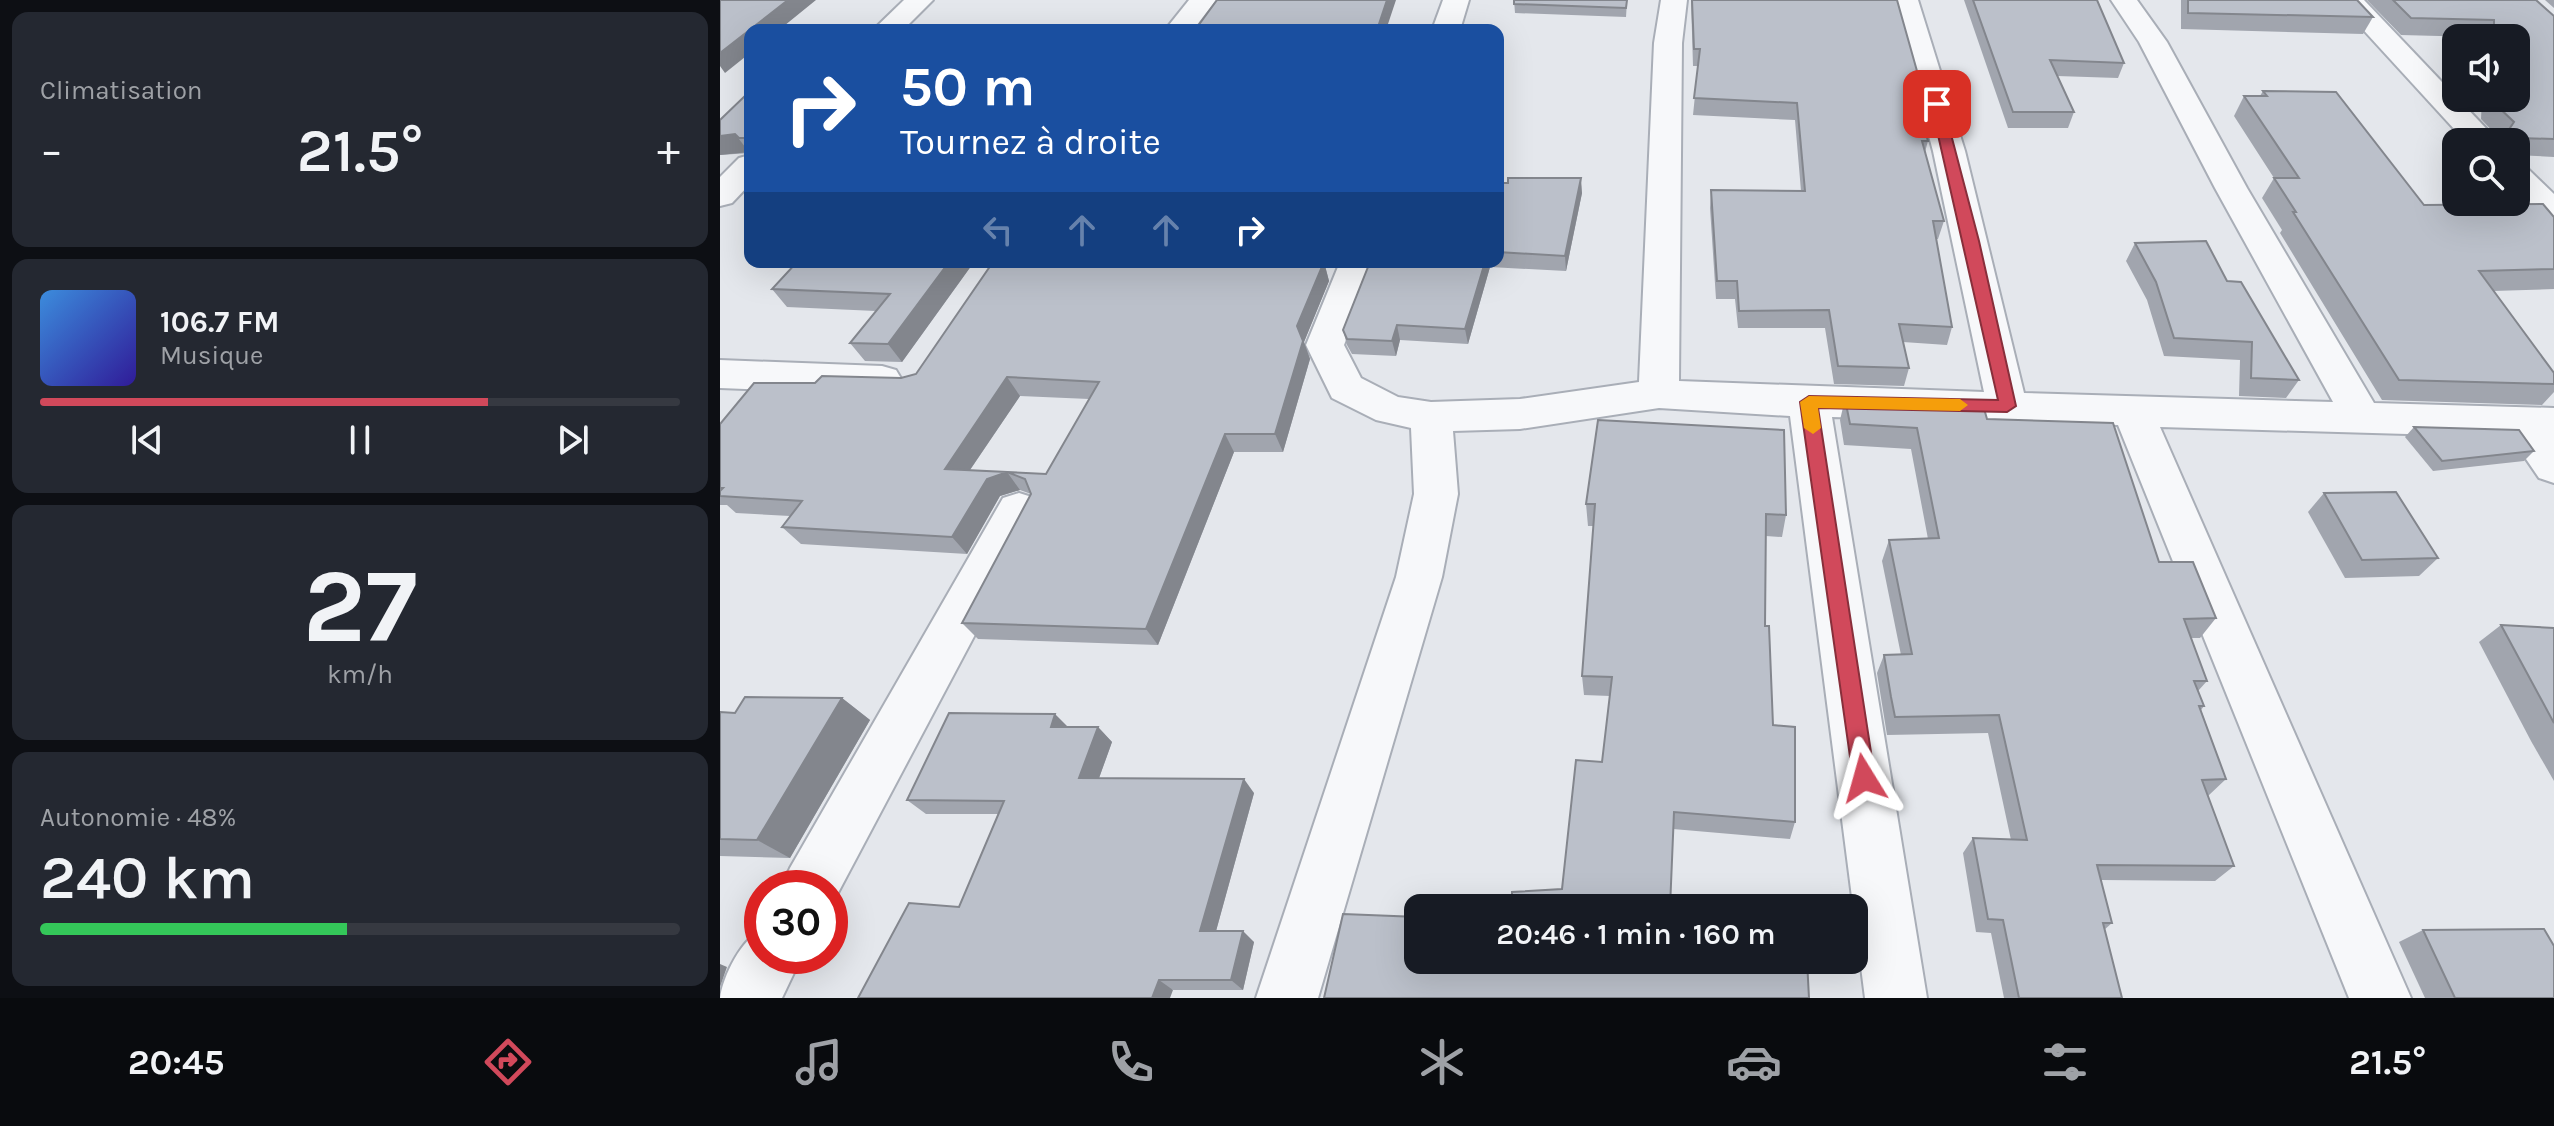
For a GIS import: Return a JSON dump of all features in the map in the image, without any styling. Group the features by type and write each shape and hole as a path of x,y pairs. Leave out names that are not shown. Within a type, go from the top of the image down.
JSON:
{"street":[{"path":"894,24 920,0"},
{"path":"1184,24 1203,0"},
{"path":"1448,24 1456,0"},
{"path":"1659,394 1668,43 1674,0"},
{"path":"1905,0 1938,107 2007,406"},
{"path":"2124,0 2153,42 2231,188 2361,416"},
{"path":"2349,0 2470,128"},
{"path":"720,196 744,171"},
{"path":"2530,189 2554,213"},
{"path":"1356,268 1325,345 1346,388 1390,410 1431,417 1520,414 1659,394 1809,402 2538,422 2554,467"},
{"path":"728,384 915,379"},
{"path":"1809,402 1896,998"},
{"path":"2132,410 2380,998"},
{"path":"1287,998 1419,577 1436,494 1431,417"},
{"path":"820,870 1019,510"},
{"path":"749,998 762,974"}],"building":[{"path":"720,0 788,0 757,24 744,24 744,34 720,53"},
{"path":"1217,0 1387,0 1379,24 1199,24"},
{"path":"1514,0 1627,0 1626,8 1514,4"},
{"path":"1692,0 1897,0 1926,103 1917,103 1928,141 1922,141 1944,221 1933,221 1952,327 1899,324 1909,368 1838,366 1829,310 1739,311 1737,281 1717,281 1711,190 1805,191 1797,103 1694,98 1700,49 1694,49"},
{"path":"1973,0 2097,0 2124,63 2050,60 2074,112 2013,112"},
{"path":"2188,0 2357,0 2373,17 2188,13"},
{"path":"2393,0 2536,0 2554,16 2554,139 2530,138 2530,128 2510,128 2514,122 2504,112 2530,112 2530,24 2411,18"},
{"path":"2263,91 2336,92 2424,205 2442,205 2442,216 2530,216 2530,204 2543,204 2554,217 2554,269 2479,271 2554,373 2554,384 2399,380 2274,178 2299,178 2244,96 2267,96"},
{"path":"744,97 744,138 735,134 720,136 720,120"},
{"path":"1508,178 1581,178 1565,256 1504,252 1504,183 1508,183"},
{"path":"2206,241 2227,281 2241,282 2299,380 2251,378 2252,342 2174,338 2156,282 2135,243"},
{"path":"791,268 945,268 888,344 850,343 890,294 772,289"},
{"path":"989,268 1321,268 1297,326 1303,341 1275,434 1225,434 1146,629 962,623 1031,494 1025,479 1007,472 987,479 952,537 782,527 802,501 720,496 723,488 720,488 720,424 754,383 815,383 822,376 901,378 916,374","holes":["1007,377 1099,382 1046,474 945,469"]},
{"path":"1368,268 1483,268 1465,329 1397,325 1392,341 1347,339 1343,330"},
{"path":"1845,399 1983,405 1987,419 2113,423 2159,562 2193,562 2216,618 2184,619 2207,681 2194,681 2204,706 2199,706 2226,779 2202,780 2234,866 2097,865 2112,923 2103,923 2122,998 2019,998 2003,920 1988,919 1973,838 2027,840 1999,715 1895,717 1891,697 1884,655 1912,654 1889,540 1939,538 1917,428 1850,424"},
{"path":"1598,420 1784,430 1786,515 1766,514 1765,626 1769,626 1773,725 1795,727 1795,822 1674,812 1671,894 1512,894 1562,889 1576,760 1602,762 1612,677 1582,676 1595,504 1586,504"},
{"path":"2414,427 2519,430 2534,451 2442,461"},
{"path":"2396,492 2438,558 2362,560 2324,493"},
{"path":"2501,625 2554,628 2554,723"},
{"path":"745,697 842,698 757,840 720,839 720,712 735,713"},
{"path":"949,713 1055,714 1051,727 1098,727 1079,778 1244,779 1200,931 1243,931 1231,980 1159,980 1152,998 858,998 909,903 959,907 1004,801 907,800"},
{"path":"1343,914 1404,916 1404,974 1808,974 1809,998 1324,998"},
{"path":"2544,929 2554,946 2554,998 2455,998 2423,930"}],"slow traffic":[{"path":"1813,428 1809,402 1960,405"}],"route":[{"path":"1864,778 1809,402 2007,406 1937,104"}]}
